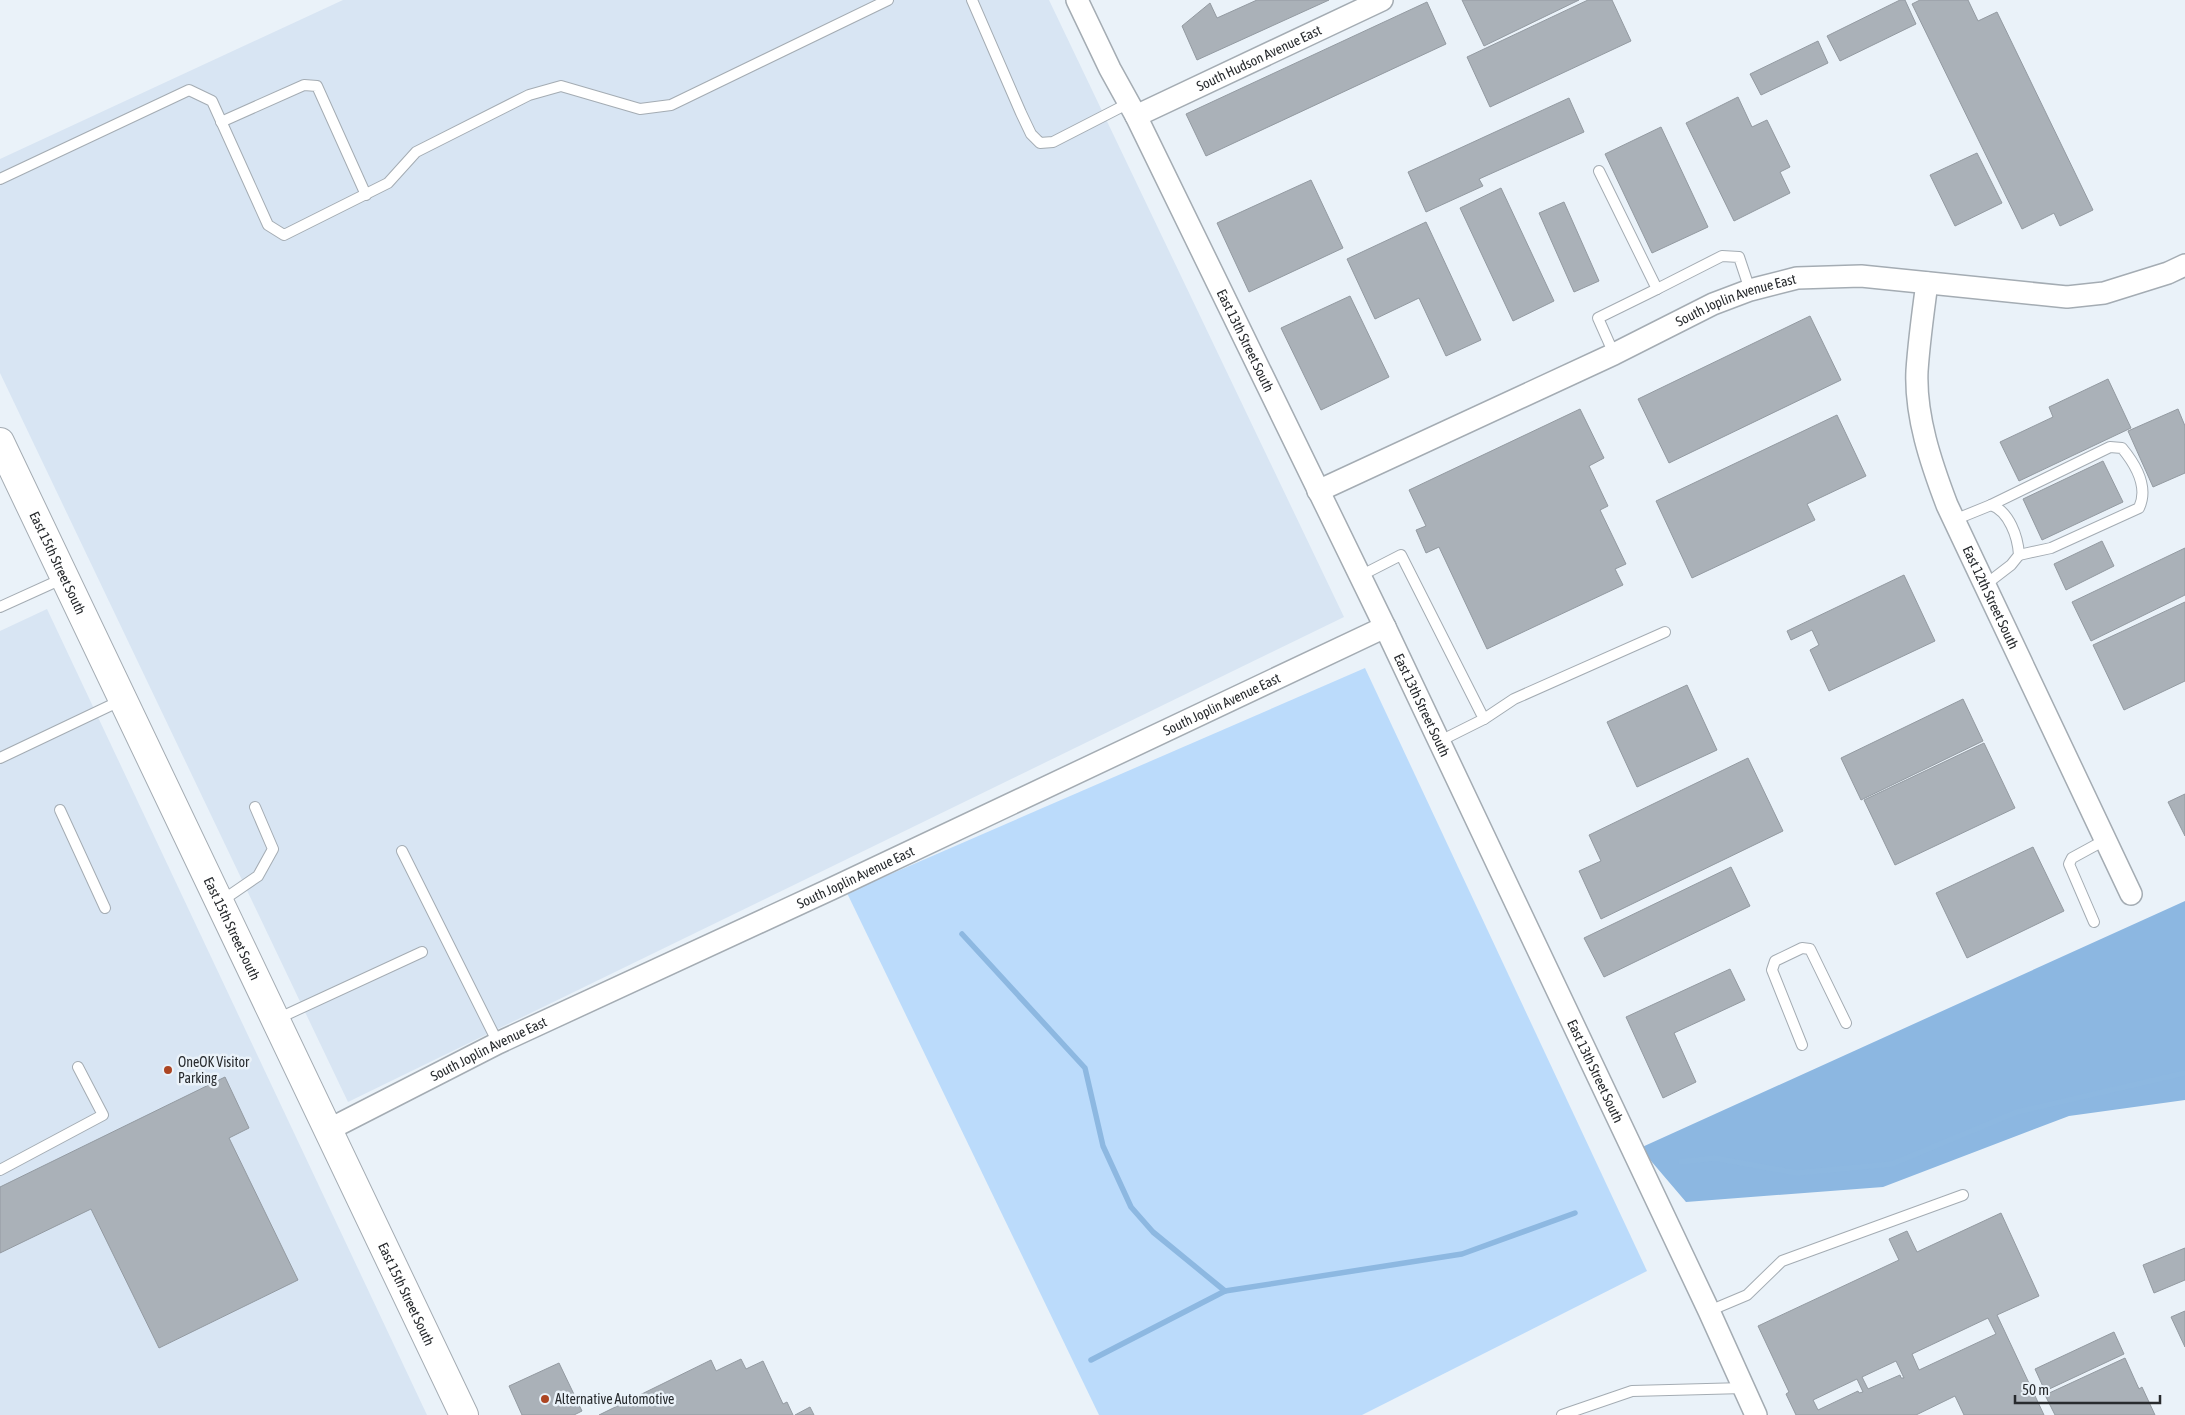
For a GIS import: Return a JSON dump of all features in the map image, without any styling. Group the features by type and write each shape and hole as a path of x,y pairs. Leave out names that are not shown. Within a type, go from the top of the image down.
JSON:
{"main road":[{"name":"East 15th Street South","path":"0,442 464,1415"}],"street":[{"name":"East 13th Street South","path":"1077,0 1110,69 1133,109 1385,627 1709,1310 1756,1415"},
{"name":"South Hudson Avenue East","path":"1133,109 1382,0"},
{"name":"South Joplin Avenue East","path":"1318,491 1614,354 1714,304 1750,290 1797,278 1861,276 2067,297 2104,293 2185,266"},
{"name":"East 12th Street South","path":"1926,283 1917,372 1921,418 1933,466 1954,520 2131,894"},
{"name":"South Joplin Avenue East","path":"328,1130 498,1043 822,894 1385,627"}],"lane":[{"path":"0,179 189,90 212,101 268,225 284,235 388,183 416,152 530,95 562,86 640,109 671,105 888,0"},
{"path":"972,0 1021,114 1031,134 1040,143 1053,142 1133,109"},
{"path":"222,122 304,85 317,86 366,195"},
{"path":"1599,171 1657,289"},
{"path":"1614,354 1598,318 1722,256 1739,257 1750,290"},
{"path":"1954,520 1991,505 2110,447 2122,448 2130,458 2144,487 2142,500 2138,508 2051,548 2019,555 1985,585"},
{"path":"1991,505 2004,513 2018,544 2019,555"},
{"path":"1360,576 1401,555 1484,719"},
{"path":"0,607 64,577"},
{"path":"1438,742 1484,719 1514,699 1665,632"},
{"path":"0,758 122,699"},
{"path":"219,902 258,876 273,849 255,807"},
{"path":"60,810 105,908"},
{"path":"2094,922 2069,864 2072,858 2105,840"},
{"path":"402,851 498,1043"},
{"path":"1802,1045 1772,970 1774,961 1802,948 1810,949 1846,1023"},
{"path":"275,1020 422,952"},
{"path":"0,1170 103,1115 78,1067"},
{"path":"1709,1310 1747,1295 1782,1260 1963,1195"},
{"path":"1562,1415 1632,1391 1744,1388"}],"shaded area":[{"path":"343,0 1049,0 1344,617 348,1102 0,373 0,159"},
{"path":"47,609 427,1415 0,1415 0,631"},
{"path":"1365,668 1647,1271 1362,1415 1099,1415 847,893"},
{"path":"2185,901 2185,1100 2069,1116 1883,1187 1686,1202 1640,1148"}],"building":[{"path":"1257,0 1329,0 1197,60 1182,26 1210,3 1217,18"},
{"path":"1462,0 1579,0 1484,46"},
{"path":"1588,0 1612,0 1631,41 1490,107 1467,57"},
{"path":"1900,0 1905,0 1916,24 1840,61 1827,36"},
{"path":"1920,0 1968,0 1978,21 1997,12 2093,210 2060,226 2054,213 2022,229 1912,4"},
{"path":"1427,2 1446,44 1206,156 1186,114"},
{"path":"1818,41 1828,63 1761,95 1750,74"},
{"path":"1738,97 1752,127 1767,120 1790,167 1780,172 1790,193 1734,221 1686,123"},
{"path":"1569,98 1584,132 1479,179 1483,186 1426,212 1408,172"},
{"path":"1661,127 1708,227 1652,253 1605,154"},
{"path":"1977,153 2002,203 1955,226 1930,175"},
{"path":"1311,180 1343,248 1249,292 1217,223"},
{"path":"1501,188 1554,301 1513,321 1460,208"},
{"path":"1564,202 1599,281 1574,292 1539,213"},
{"path":"1426,222 1481,340 1446,356 1419,298 1375,319 1347,259"},
{"path":"1350,296 1389,377 1321,410 1281,328"},
{"path":"1810,316 1841,380 1669,463 1638,399"},
{"path":"2108,379 2131,428 2019,481 2000,442 2053,417 2049,407"},
{"path":"1580,409 1604,458 1589,466 1608,506 1600,510 1626,564 1615,569 1623,585 1487,649 1439,547 1426,553 1416,530 1426,526 1409,490"},
{"path":"2178,409 2185,426 2185,473 2153,487 2128,431"},
{"path":"1837,415 1866,476 1807,504 1815,520 1692,578 1656,501"},
{"path":"2103,461 2123,502 2042,540 2023,499"},
{"path":"2102,541 2114,566 2066,590 2054,564"},
{"path":"2185,548 2185,595 2091,641 2072,602"},
{"path":"1904,575 1935,641 1829,691 1810,650 1819,645 1812,630 1791,640 1787,631"},
{"path":"2185,602 2185,681 2124,710 2093,645"},
{"path":"1687,685 1717,750 1637,787 1607,722"},
{"path":"1963,699 1983,741 1861,800 1841,758"},
{"path":"1984,743 2015,808 1895,865 1864,800"},
{"path":"1748,758 1783,831 1601,919 1579,871 1601,861 1589,835"},
{"path":"2185,794 2185,836 2168,802"},
{"path":"2033,847 2064,911 1967,958 1936,893"},
{"path":"1731,867 1750,906 1604,977 1584,938"},
{"path":"1730,969 1745,1000 1674,1033 1696,1082 1663,1098 1626,1017"},
{"path":"225,1077 249,1128 229,1138 298,1280 159,1348 91,1209 0,1253 0,1187"},
{"path":"2001,1213 2039,1296 1997,1315 2044,1415 1964,1415 1955,1396 1916,1415 1796,1415 1786,1394 1789,1392 1758,1326 1899,1260 1889,1239 1907,1231 1917,1252","holes":["1988,1318 1996,1334 1919,1370 1912,1354","1896,1361 1904,1378 1901,1378 1900,1375 1868,1389 1862,1377","1857,1379 1863,1392 1859,1393 1858,1391 1818,1410 1813,1400"]},
{"path":"2185,1248 2185,1280 2154,1293 2143,1265"},
{"path":"2185,1311 2185,1347 2171,1317"},
{"path":"2114,1332 2124,1354 2045,1391 2035,1369"},
{"path":"2125,1358 2139,1389 2142,1387 2155,1415 2055,1415 2045,1395"},
{"path":"741,1359 746,1369 763,1361 783,1404 787,1402 793,1415 599,1415 711,1360 716,1371"},
{"name":"Alternative Automotive","path":"559,1363 582,1411 574,1415 522,1415 509,1386"},
{"path":"810,1407 814,1415 795,1415"}],"waterway":[{"path":"962,934 1085,1068 1103,1146 1131,1207 1153,1232 1225,1291"},
{"path":"1681,1162 1714,1158 1797,1173 1892,1164 2017,1112 2185,1073"},
{"path":"1091,1360 1225,1291 1462,1254 1575,1213"}],"place":[{"name":"OneOK Visitor Parking","path":"168,1070"},
{"name":"Alternative Automotive","path":"545,1399"}]}
